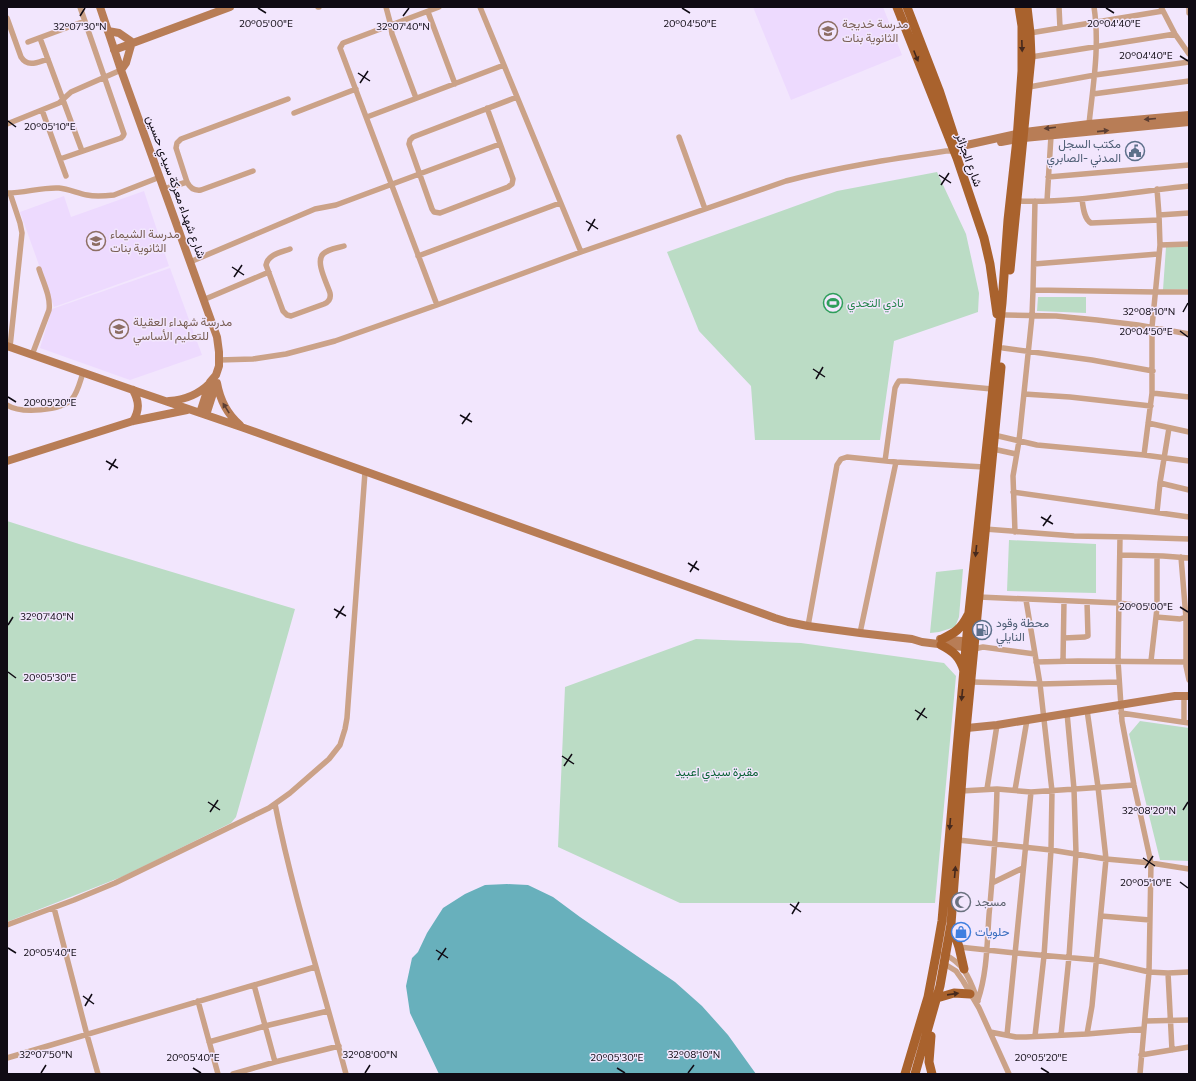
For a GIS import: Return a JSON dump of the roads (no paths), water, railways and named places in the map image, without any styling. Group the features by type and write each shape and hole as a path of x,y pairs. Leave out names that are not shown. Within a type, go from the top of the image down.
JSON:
{"main road":[{"name":"شارع شهداء معركة سيدي حسين","path":"100,7 121,70 217,337 220,360 219,366 203,414"},
{"path":"114,50 132,42 230,7"},
{"name":"شارع الجزائر","path":"897,7 991,247 1002,303"},
{"name":"شارع الجزائر","path":"907,7 939,90 954,150 984,238 1003,322"},
{"path":"915,1074 937,998 941,957 942,920 965,671 973,645 969,612 992,389 1003,322 1018,201 1022,71 1022,26 1019,7"},
{"path":"905,1074 951,924 961,791 972,682 973,645 1003,348 1002,303 1008,220 1028,87 1031,57 1027,7"},
{"path":"108,31 119,33 132,42"},
{"path":"121,70 126,63 132,42"},
{"path":"954,150 1021,135 1089,124 1189,115"},
{"path":"1021,135 1051,136 1189,122"},
{"path":"9,347 244,428 775,618 808,626 912,639 917,641 973,645"},
{"path":"162,400 176,400 189,397 200,391 214,380 223,405 232,418 244,428"},
{"path":"133,390 138,400 136,416 133,420"},
{"path":"7,461 133,420 189,409"},
{"path":"941,642 956,632 964,622 969,612"},
{"path":"941,642 953,652 962,664 965,671"},
{"path":"967,728 997,725 1087,710 1121,709 1169,697 1187,696"},
{"path":"951,924 959,947 964,969"},
{"path":"937,998 949,994 970,994"},
{"path":"931,1020 929,1062 932,1074"}],"street":[{"path":"60,159 121,138 124,135 80,7"},
{"path":"386,7 392,34 416,98"},
{"path":"437,305 391,185 341,50 341,46 439,7"},
{"path":"480,7 581,252"},
{"path":"1059,7 1060,28"},
{"path":"1089,124 1095,75 1097,22 1094,7"},
{"path":"1189,7 1189,13"},
{"path":"1030,33 1162,9 1175,34 1189,54"},
{"path":"428,12 455,84"},
{"path":"7,18 21,57 24,61 28,64 32,64 48,60"},
{"path":"28,42 85,21"},
{"path":"1031,57 1175,34"},
{"path":"40,38 82,151"},
{"path":"1028,87 1095,75 1189,62"},
{"path":"367,117 504,65"},
{"path":"7,124 59,103 71,92 121,70"},
{"path":"1092,94 1189,81"},
{"path":"294,113 356,89"},
{"path":"487,108 513,179 512,184 508,187 438,213 434,212 409,144 411,138 487,108 517,97"},
{"path":"253,171 198,191 190,188 187,182 176,148 177,143 288,99"},
{"path":"42,110 66,176"},
{"path":"1047,201 1051,136"},
{"path":"679,137 705,209"},
{"path":"190,262 315,209 336,205 500,144"},
{"path":"220,360 252,359 297,352 359,333 581,252 786,182 814,174 888,160 954,150"},
{"path":"1048,177 1189,165"},
{"path":"9,347 22,233 20,223 8,193 36,189 59,188 67,189 87,196 107,196 114,195 160,177"},
{"path":"164,189 187,182"},
{"path":"1018,201 1082,199 1189,186"},
{"path":"1144,455 1152,393 1152,327 1154,292 1160,245 1157,190"},
{"path":"1082,199 1087,221 1091,224 1189,213"},
{"path":"1015,532 1013,476 1019,441 1032,316 1035,201"},
{"path":"418,256 560,203"},
{"path":"1160,245 1189,244"},
{"path":"290,249 272,256 268,259 266,265 283,311 289,316 294,316 328,301 330,293 320,266 320,260 325,252 344,246"},
{"path":"1034,264 1158,254"},
{"path":"32,355 50,305 39,269"},
{"path":"203,300 269,272"},
{"path":"1033,290 1189,292"},
{"path":"1003,322 1032,316 1062,317 1138,325 1189,334"},
{"path":"1003,348 1092,360 1153,371"},
{"path":"7,405 14,408 33,410 47,409 67,403 75,395 83,373"},
{"path":"885,461 895,388 899,381 992,389"},
{"path":"1152,393 1189,397"},
{"path":"1024,394 1070,397 1151,406"},
{"path":"1148,423 1189,432"},
{"path":"1157,512 1169,428"},
{"path":"994,435 1037,445 1164,457 1189,461"},
{"path":"993,449 1016,454"},
{"path":"808,626 838,466 844,457 896,462 984,467"},
{"path":"860,633 896,462"},
{"path":"7,925 95,892 135,874 275,804 329,759 340,744 347,718 365,472"},
{"path":"1160,483 1189,490"},
{"path":"1013,492 1189,517"},
{"path":"985,529 1074,536 1189,539"},
{"path":"1120,538 1118,661 1122,720 1151,863 1149,972 1140,1074"},
{"path":"1120,555 1189,558"},
{"path":"1151,661 1157,608 1157,556"},
{"path":"1181,557 1187,617 1186,666 1189,680"},
{"path":"979,597 1119,603 1157,608"},
{"path":"1026,600 1040,684 1052,791 1051,850 1044,956 1035,1036"},
{"path":"1063,661 1064,601"},
{"path":"1064,638 1088,636 1087,602"},
{"path":"1156,617 1180,619 1187,617"},
{"path":"973,645 1035,654"},
{"path":"1036,662 1186,662"},
{"path":"972,682 1040,684 1119,682"},
{"path":"1121,709 1187,723 1187,696"},
{"path":"1087,710 1106,859 1097,960 1092,1006 1087,1034"},
{"path":"1061,1035 1069,957 1076,854 1074,789 1067,713"},
{"path":"1015,790 1027,720"},
{"path":"987,789 997,725"},
{"path":"961,791 997,789 1031,792 1134,785"},
{"path":"978,1000 983,984 987,950 995,843 997,789"},
{"path":"1007,1035 1031,792"},
{"path":"275,804 281,836 315,967 346,1074"},
{"path":"958,840 1051,850 1106,859 1151,863 1189,869"},
{"path":"992,884 1023,868"},
{"path":"54,908 86,1035 98,1074"},
{"path":"1101,916 1150,920"},
{"path":"959,947 1097,960 1149,972 1189,972"},
{"path":"941,957 954,960 964,969 978,1000 979,1008"},
{"path":"941,957 959,975 979,1008 1009,1074"},
{"path":"7,1058 315,967"},
{"path":"1168,973 1172,1050"},
{"path":"254,985 275,1062"},
{"path":"198,1001 218,1074"},
{"path":"209,1042 265,1026 328,1011"},
{"path":"1145,1021 1189,1020"},
{"path":"990,1032 1016,1037 1087,1034 1144,1029"},
{"path":"234,1074 339,1046"},
{"path":"1141,1055 1189,1047"}],"water":[{"path":"485,885 528,885 553,897 675,982 702,1006 728,1035 756,1074 439,1074 410,1013 406,986 412,958 418,952 427,933 443,908 465,894"}],"place":[{"name":"مدرسة خديجة الثانوية بنات","path":"828,31"},
{"name":"مكتب السجل المدني -الصابري","path":"1135,151"},
{"name":"مدرسة الشيماء الثانوية بنات","path":"96,241"},
{"name":"نادي التحدي","path":"833,303"},
{"name":"مدرسة شهداء العقيلة للتعليم الأساسي","path":"119,329"},
{"name":"محطة وقود النايلي","path":"982,630"},
{"name":"مسجد","path":"961,902"},
{"name":"حلويات","path":"961,932"}],"park label":[{"name":"مقبرة سيدي اعبيد","path":"717,772"}]}
